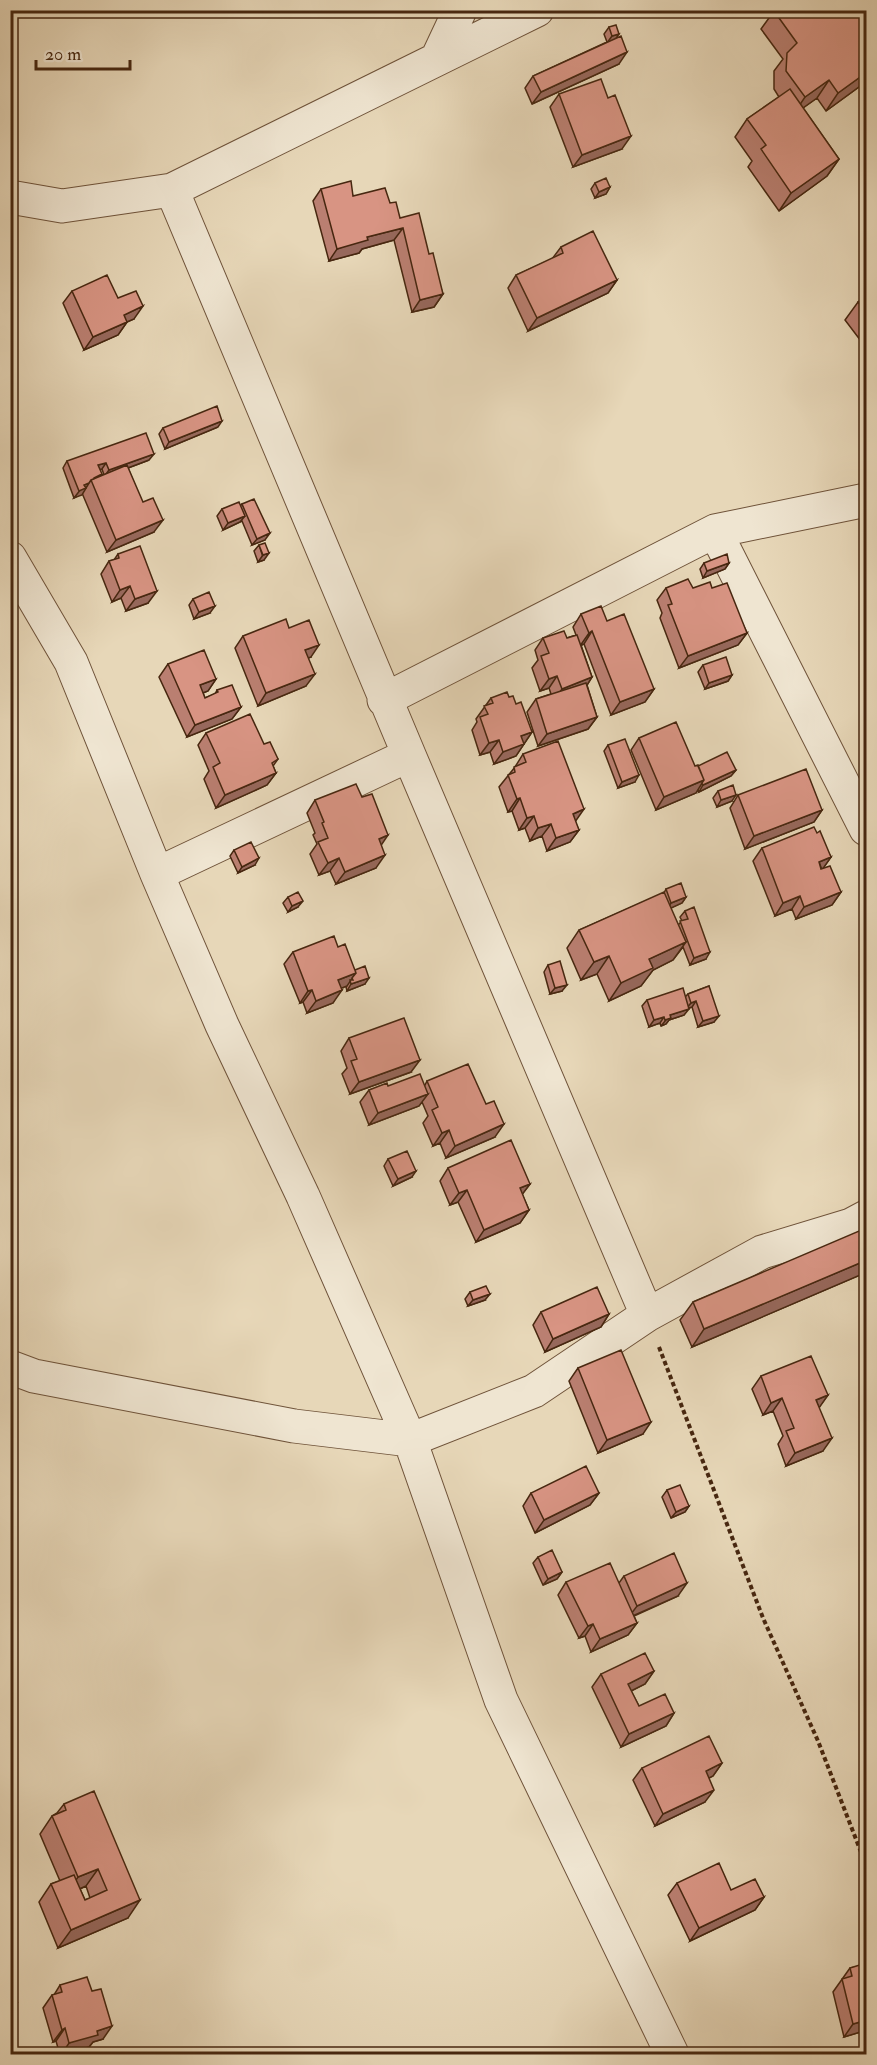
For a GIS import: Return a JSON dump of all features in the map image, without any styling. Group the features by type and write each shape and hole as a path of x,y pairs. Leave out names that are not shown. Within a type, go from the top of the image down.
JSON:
{"street":[{"path":"437,60 460,10"},
{"path":"10,197 62,206 172,190 537,10"},
{"path":"172,190 384,700 647,1315"},
{"path":"384,700 715,531 867,500"},
{"path":"715,531 867,829"},
{"path":"10,558 71,662 157,874 222,1025 303,1196 410,1440 501,1700 669,2053"},
{"path":"157,874 409,755"},
{"path":"10,1366 34,1376 294,1426 410,1440 534,1391 647,1315 762,1252 851,1225 867,1217"}],"path":[{"path":"647,1315 763,1618 818,1741 867,1865"}],"building":[{"path":"775,10 867,10 867,72 838,93 829,80 805,97 786,71 787,53 797,43"},
{"path":"616,25 619,34 612,36 609,27"},
{"path":"621,36 627,52 541,92 533,76"},
{"path":"601,79 608,98 615,95 631,136 582,155 559,94"},
{"path":"790,89 839,159 791,193 761,149 766,145 747,119"},
{"path":"606,178 610,187 599,192 595,183"},
{"path":"351,181 353,196 385,188 390,203 396,202 400,218 419,213 429,254 433,253 443,294 420,300 403,228 367,237 368,240 337,249 321,189"},
{"path":"593,231 617,280 537,318 516,275 563,253 561,247"},
{"path":"107,275 118,298 136,291 143,306 124,315 127,322 93,337 72,291"},
{"path":"867,296 867,314 858,302"},
{"path":"217,406 222,421 169,442 163,428"},
{"path":"146,433 154,454 109,470 106,463 98,465 102,474 84,485 86,488 79,491 67,461"},
{"path":"127,465 143,502 153,498 163,520 116,540 91,480"},
{"path":"254,499 270,533 257,539 242,504"},
{"path":"239,502 245,516 228,523 222,509"},
{"path":"265,543 269,553 263,555 259,545"},
{"path":"140,546 157,591 135,599 130,586 120,590 109,561 119,558 118,554"},
{"path":"727,554 729,563 707,571 704,563"},
{"path":"688,579 693,588 710,582 712,588 727,583 747,633 688,656 668,605 672,604 666,588"},
{"path":"209,592 215,606 199,612 193,599"},
{"path":"601,606 607,621 624,614 654,689 620,702 592,631 589,633 581,614"},
{"path":"286,619 289,628 309,620 319,645 305,650 315,674 266,693 243,636"},
{"path":"564,631 567,638 577,635 592,677 562,689 557,676 549,679 541,656 549,653 543,638"},
{"path":"204,650 216,679 200,685 205,698 218,692 217,690 232,685 241,707 195,725 168,664"},
{"path":"726,657 732,675 709,683 703,665"},
{"path":"586,683 597,717 547,734 536,699"},
{"path":"507,692 509,697 513,696 516,704 521,702 532,732 521,736 524,744 503,752 499,740 489,743 480,717 488,714 484,706 493,703 491,698"},
{"path":"250,714 264,744 270,742 278,759 272,763 276,773 225,795 213,767 220,763 206,733"},
{"path":"676,722 695,766 698,765 704,780 664,797 639,738"},
{"path":"625,739 639,775 622,782 608,745"},
{"path":"558,741 584,809 573,814 579,830 556,838 551,824 538,828 534,816 527,818 508,775 515,772 514,767 526,762 523,754"},
{"path":"727,752 736,770 703,785 704,780 698,766"},
{"path":"806,769 822,810 754,836 738,795"},
{"path":"356,784 362,797 372,794 388,835 379,839 385,855 345,872 339,858 328,863 318,842 328,838 315,800"},
{"path":"733,785 736,795 721,800 718,791"},
{"path":"814,827 817,833 820,831 831,857 819,862 821,869 830,866 841,892 804,907 800,896 783,903 762,848"},
{"path":"251,842 259,858 242,867 234,850"},
{"path":"681,883 686,897 671,903 666,889"},
{"path":"298,892 303,901 292,906 288,897"},
{"path":"664,892 686,942 649,959 653,968 621,983 609,956 594,962 579,930"},
{"path":"694,907 710,952 694,958 680,921 688,919 685,911"},
{"path":"334,936 338,947 345,944 356,973 338,980 342,990 316,1001 312,990 308,991 293,952"},
{"path":"560,961 567,985 555,988 548,965"},
{"path":"365,966 369,978 351,984 350,980 353,980 355,970"},
{"path":"709,986 719,1016 703,1021 696,1001 691,1003 688,994"},
{"path":"683,988 689,1009 670,1015 671,1018 665,1020 664,1017 654,1020 647,1000"},
{"path":"404,1018 420,1060 359,1082 351,1061 357,1059 349,1038"},
{"path":"468,1064 486,1104 494,1101 504,1124 455,1146 449,1130 442,1133 432,1110 438,1107 427,1081"},
{"path":"420,1074 428,1094 378,1113 369,1090 387,1083 388,1086"},
{"path":"511,1140 530,1184 520,1188 529,1210 484,1230 467,1190 459,1193 448,1168"},
{"path":"407,1151 416,1171 398,1179 388,1159"},
{"path":"866,1228 867,1260 704,1329 693,1302"},
{"path":"486,1286 490,1294 473,1300 470,1292"},
{"path":"597,1287 609,1314 553,1339 541,1312"},
{"path":"621,1350 651,1422 607,1440 578,1368"},
{"path":"811,1356 828,1395 816,1400 832,1438 795,1453 786,1431 794,1428 782,1398 771,1403 761,1376"},
{"path":"586,1466 599,1493 544,1520 531,1493"},
{"path":"680,1485 689,1506 676,1512 667,1490"},
{"path":"552,1550 562,1572 548,1579 538,1557"},
{"path":"674,1553 687,1583 637,1606 624,1576"},
{"path":"610,1563 637,1623 600,1639 593,1624 588,1626 566,1582"},
{"path":"645,1653 654,1671 628,1684 639,1706 665,1694 674,1713 629,1734 601,1674"},
{"path":"709,1736 722,1763 706,1771 714,1790 663,1814 642,1768"},
{"path":"94,1791 140,1900 71,1930 51,1884 74,1875 85,1900 107,1890 98,1869 78,1877 52,1816 66,1810 64,1804"},
{"path":"719,1863 731,1890 755,1879 764,1897 699,1928 677,1883"},
{"path":"866,1963 867,2020 853,2024 842,1979 852,1976 850,1968"},
{"path":"10,1976 17,2003 10,2004"},
{"path":"87,1977 92,1991 101,1989 112,2026 97,2031 98,2035 69,2043 65,2028 62,2030 52,1995 62,1992 60,1985"}]}
